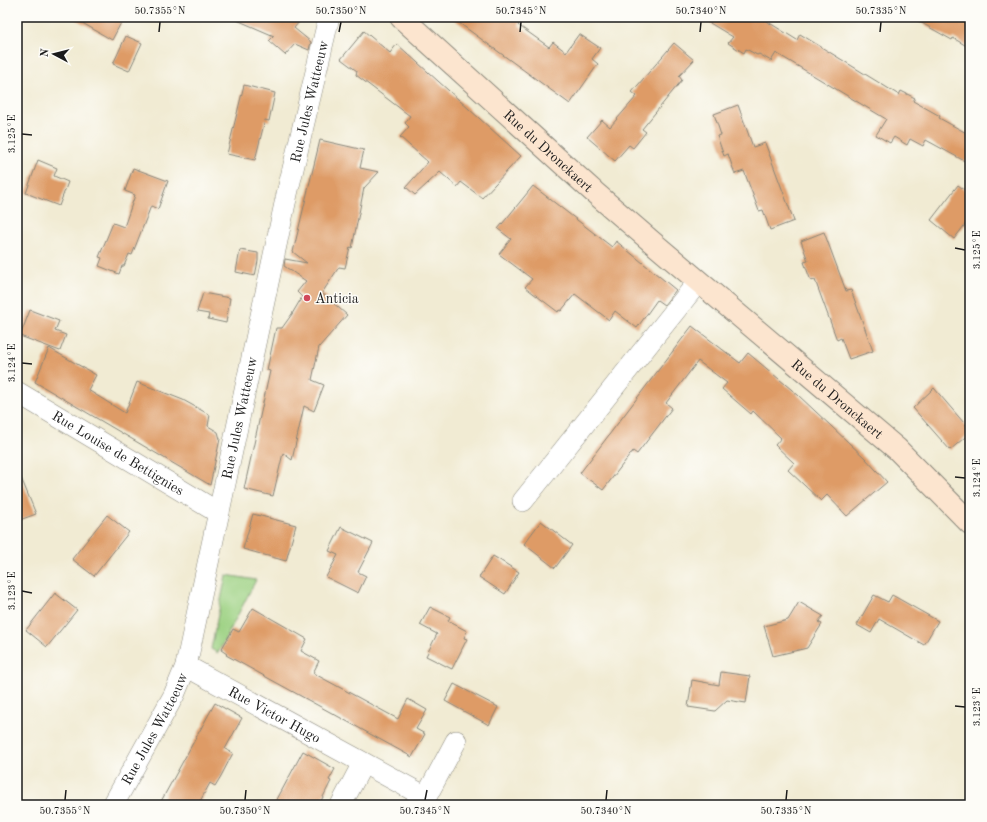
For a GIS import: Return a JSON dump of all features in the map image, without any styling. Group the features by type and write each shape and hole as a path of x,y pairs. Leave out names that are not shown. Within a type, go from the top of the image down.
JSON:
{"main road":[{"name":"Rue du Dronckaert","path":"401,17 594,192 698,282 897,449 970,523"}],"street":[{"name":"Rue Jules Watteeuw","path":"113,805 174,695 186,666 287,194 328,17"},
{"path":"523,501 698,282"},
{"name":"Rue Louise de Bettignies","path":"17,392 219,513"},
{"name":"Rue Victor Hugo","path":"186,666 426,797 456,741"},
{"path":"341,805 363,763"}],"green space":[{"path":"226,575 256,580 218,653 211,649"}],"building":[{"path":"72,17 124,17 112,40"},
{"path":"230,17 303,17 294,28 311,42 309,50 295,44 285,55 269,41 274,36"},
{"path":"451,17 524,17 518,25 549,47 553,42 566,52 579,34 600,48 592,59 598,64 570,104"},
{"path":"700,17 760,17 797,40 800,34 899,95 901,91 915,98 913,101 940,116 939,118 970,135 970,164 926,140 923,146 910,139 907,145 894,137 890,143 876,135 886,119 776,53 771,61 746,49 744,53 728,43 733,37"},
{"path":"911,17 970,17 970,48 953,38 952,40"},
{"path":"364,31 390,53 397,44 521,156 482,198 461,182 457,187 440,172 415,195 406,187 428,162 400,137 409,127 405,123 410,116 356,75 357,71 341,59"},
{"path":"126,36 142,43 129,71 113,64"},
{"path":"674,43 694,60 679,76 682,80 642,129 646,132 633,148 629,145 615,161 587,137 602,120 610,127 637,96 632,92"},
{"path":"244,85 275,93 269,121 265,120 255,160 227,154"},
{"path":"738,105 753,147 765,143 794,221 770,230 763,210 759,211 744,171 735,174 728,154 724,156 717,136 721,135 714,114"},
{"path":"320,140 364,150 360,168 379,172 364,188 352,248 350,247 345,268 339,267 322,293 347,315 319,347 312,380 324,385 314,411 304,406 292,460 283,453 273,496 244,489 270,371 267,370 276,328 282,328 292,314 302,297 297,292 306,281 284,266 285,259 307,263 293,252"},
{"path":"38,160 57,168 54,176 68,182 59,206 26,193"},
{"path":"133,168 168,181 158,209 151,206 132,255 129,254 119,274 99,266 102,258 99,257 113,223 124,227 135,195 125,191"},
{"path":"958,185 970,194 970,218 954,239 931,220"},
{"path":"533,186 612,247 616,241 676,290 664,305 657,300 637,328 615,311 609,320 575,294 561,311 559,310 558,312 525,287 532,279 499,254 511,239 498,229"},
{"path":"824,232 846,291 851,290 873,351 849,359 841,338 837,340 815,280 811,281 804,262 808,261 801,241"},
{"path":"240,250 258,253 255,276 236,272"},
{"path":"203,293 230,298 226,323 208,319 209,314 197,312"},
{"path":"30,310 59,321 55,331 66,335 60,351 20,336"},
{"path":"692,326 740,363 748,353 798,395 865,458 887,482 847,516 827,495 821,501 788,470 794,463 775,445 781,438 753,411 751,414 722,389 727,383 698,361 666,403 672,408 637,454 633,451 603,490 580,473"},
{"path":"49,348 96,375 88,390 125,413 137,382 183,400 210,415 208,426 218,432 220,439 210,485 35,382"},
{"path":"934,388 970,430 970,433 950,450 913,408"},
{"path":"17,468 36,514 17,521"},
{"path":"253,514 296,525 286,561 243,549"},
{"path":"107,515 129,532 94,576 72,559"},
{"path":"541,521 572,545 555,568 524,544"},
{"path":"341,527 373,543 358,572 366,576 358,593 326,577 338,555 329,551"},
{"path":"493,556 519,572 505,594 479,577"},
{"path":"55,593 77,610 47,647 26,630"},
{"path":"874,595 888,602 892,595 938,621 924,645 879,619 871,633 857,625"},
{"path":"799,602 823,616 818,622 822,624 807,648 773,656 764,626 788,620"},
{"path":"430,607 450,617 448,621 467,631 464,638 467,639 452,669 426,656 437,634 420,625"},
{"path":"253,608 307,639 301,651 319,661 313,673 398,719 408,699 427,710 416,729 425,734 412,757 226,655 227,654 221,650 233,629 239,632"},
{"path":"721,672 750,676 746,703 727,700 715,711 688,707 692,680 719,685"},
{"path":"454,684 498,707 489,725 445,701"},
{"path":"215,703 242,718 225,749 233,753 221,776 215,786 210,783 198,805 159,805"},
{"path":"303,751 335,769 329,780 331,781 319,805 274,805"}],"place":[{"name":"Anticia","path":"307,298"}]}
